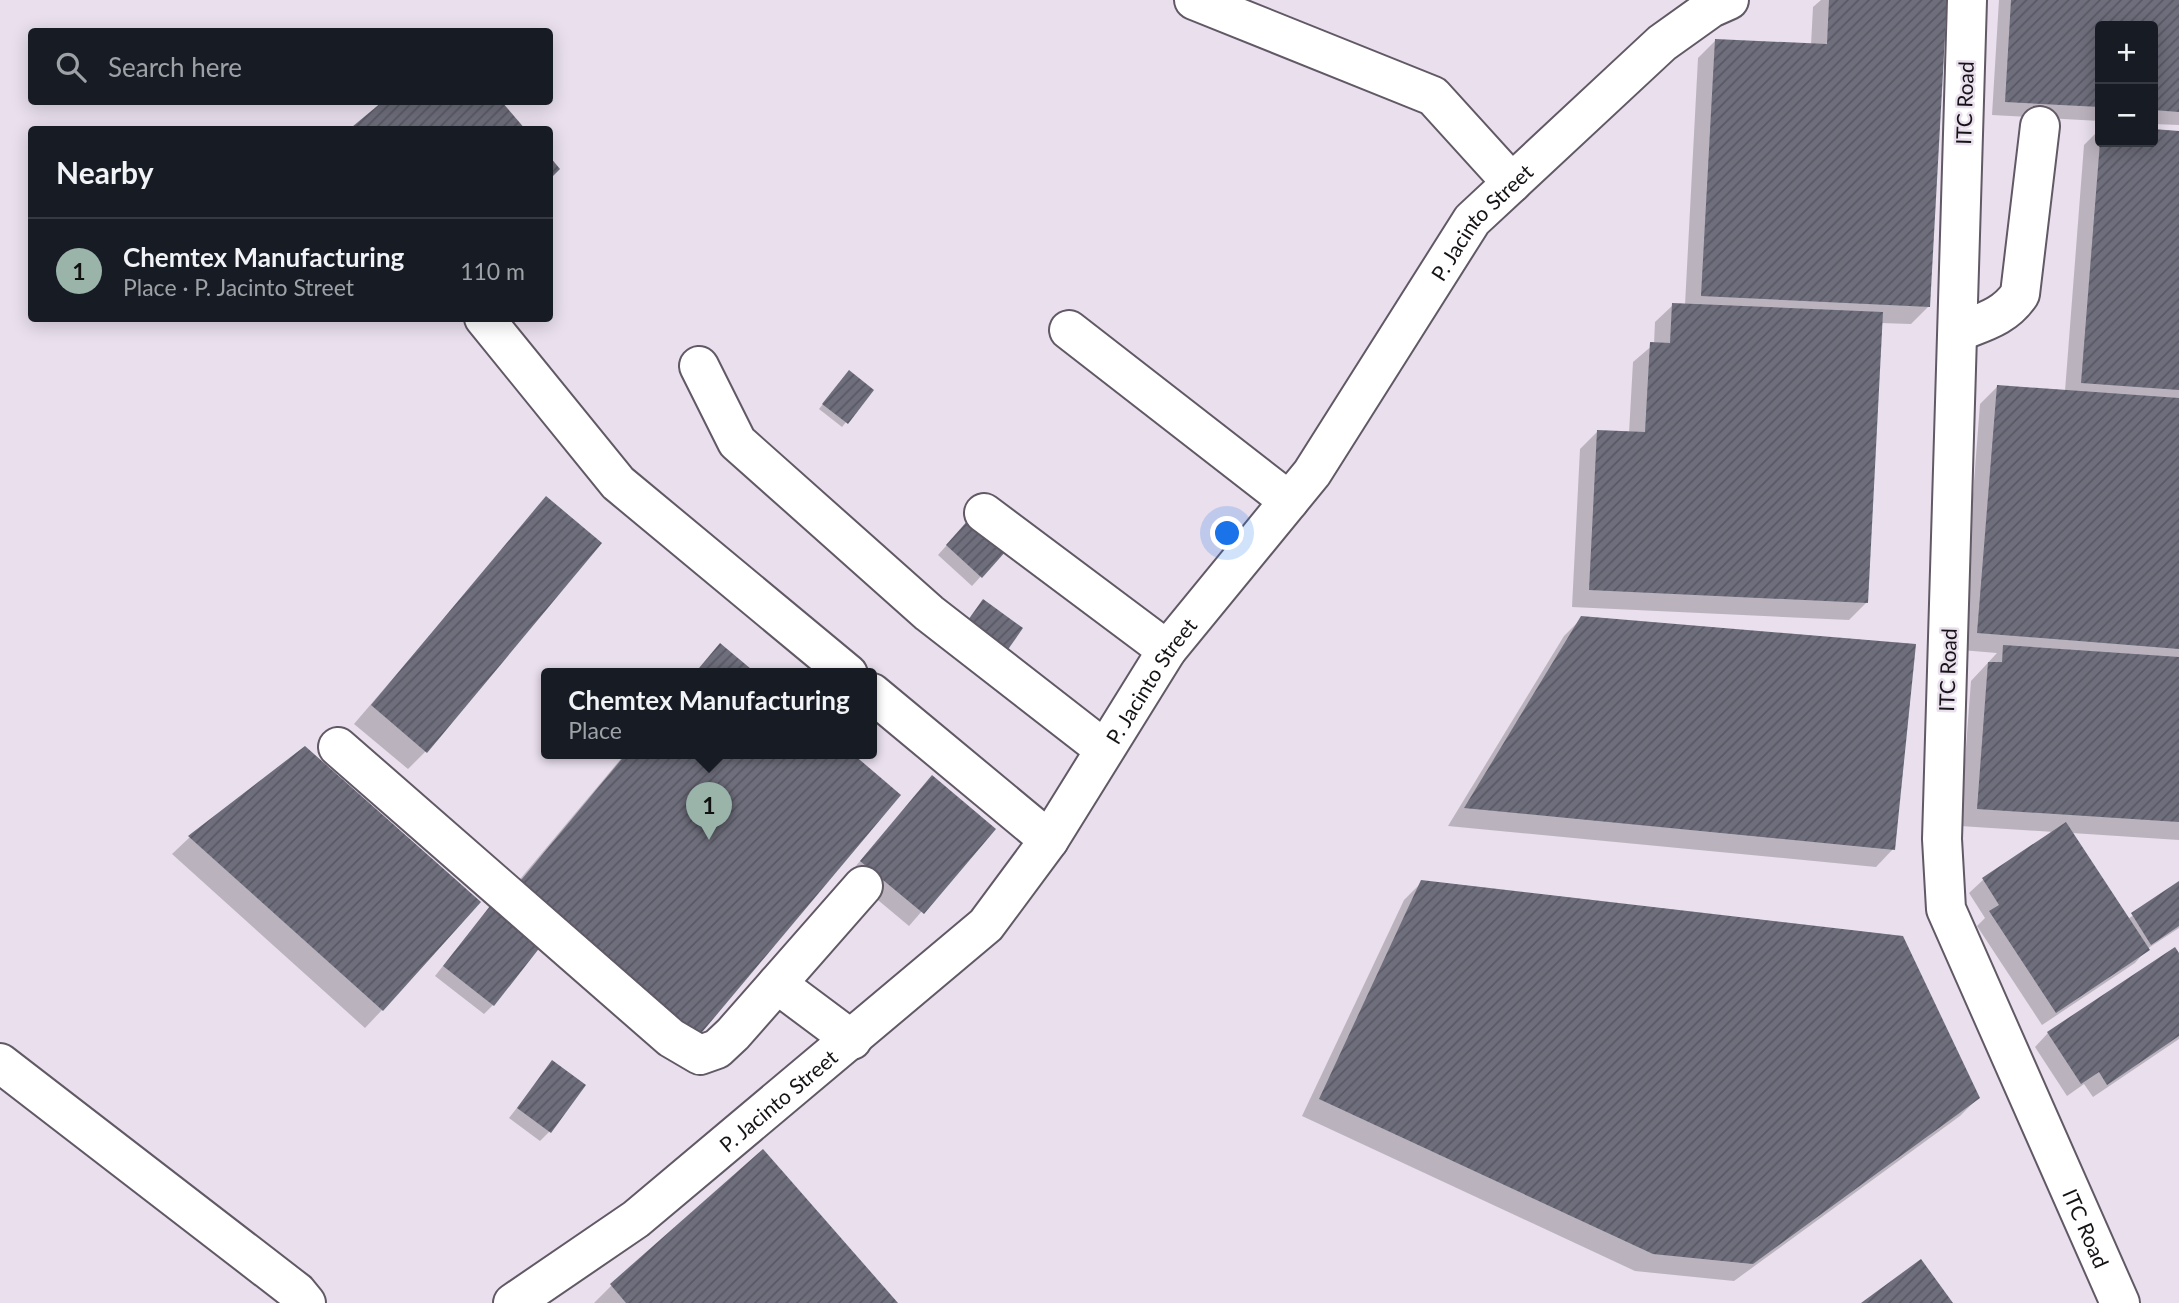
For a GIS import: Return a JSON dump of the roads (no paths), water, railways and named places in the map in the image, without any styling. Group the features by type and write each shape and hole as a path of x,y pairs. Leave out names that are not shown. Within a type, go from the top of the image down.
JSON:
{"street":[{"path":"1194,0 1433,96 1512,183"},
{"name":"P. Jacinto Street","path":"513,1303 636,1219 986,925 1049,840 1167,650 1312,472 1472,220 1662,43 1711,8 1729,0"},
{"name":"ITC Road","path":"1967,0 1942,839 1946,908 2120,1303"},
{"path":"1958,332 1999,316 2012,306 2021,294 2040,126"},
{"path":"487,322 618,483 841,668"},
{"path":"1069,330 1289,501"},
{"path":"699,366 737,442 929,613 1104,749"},
{"path":"984,513 1167,650"},
{"path":"877,697 1049,840"},
{"path":"338,747 685,1049 700,1055 717,1049 863,886"},
{"path":"777,984 852,1040"},
{"path":"0,1063 297,1292 306,1303"}],"place":[{"name":"Chemtex Manufacturing","path":"709,840"}]}
